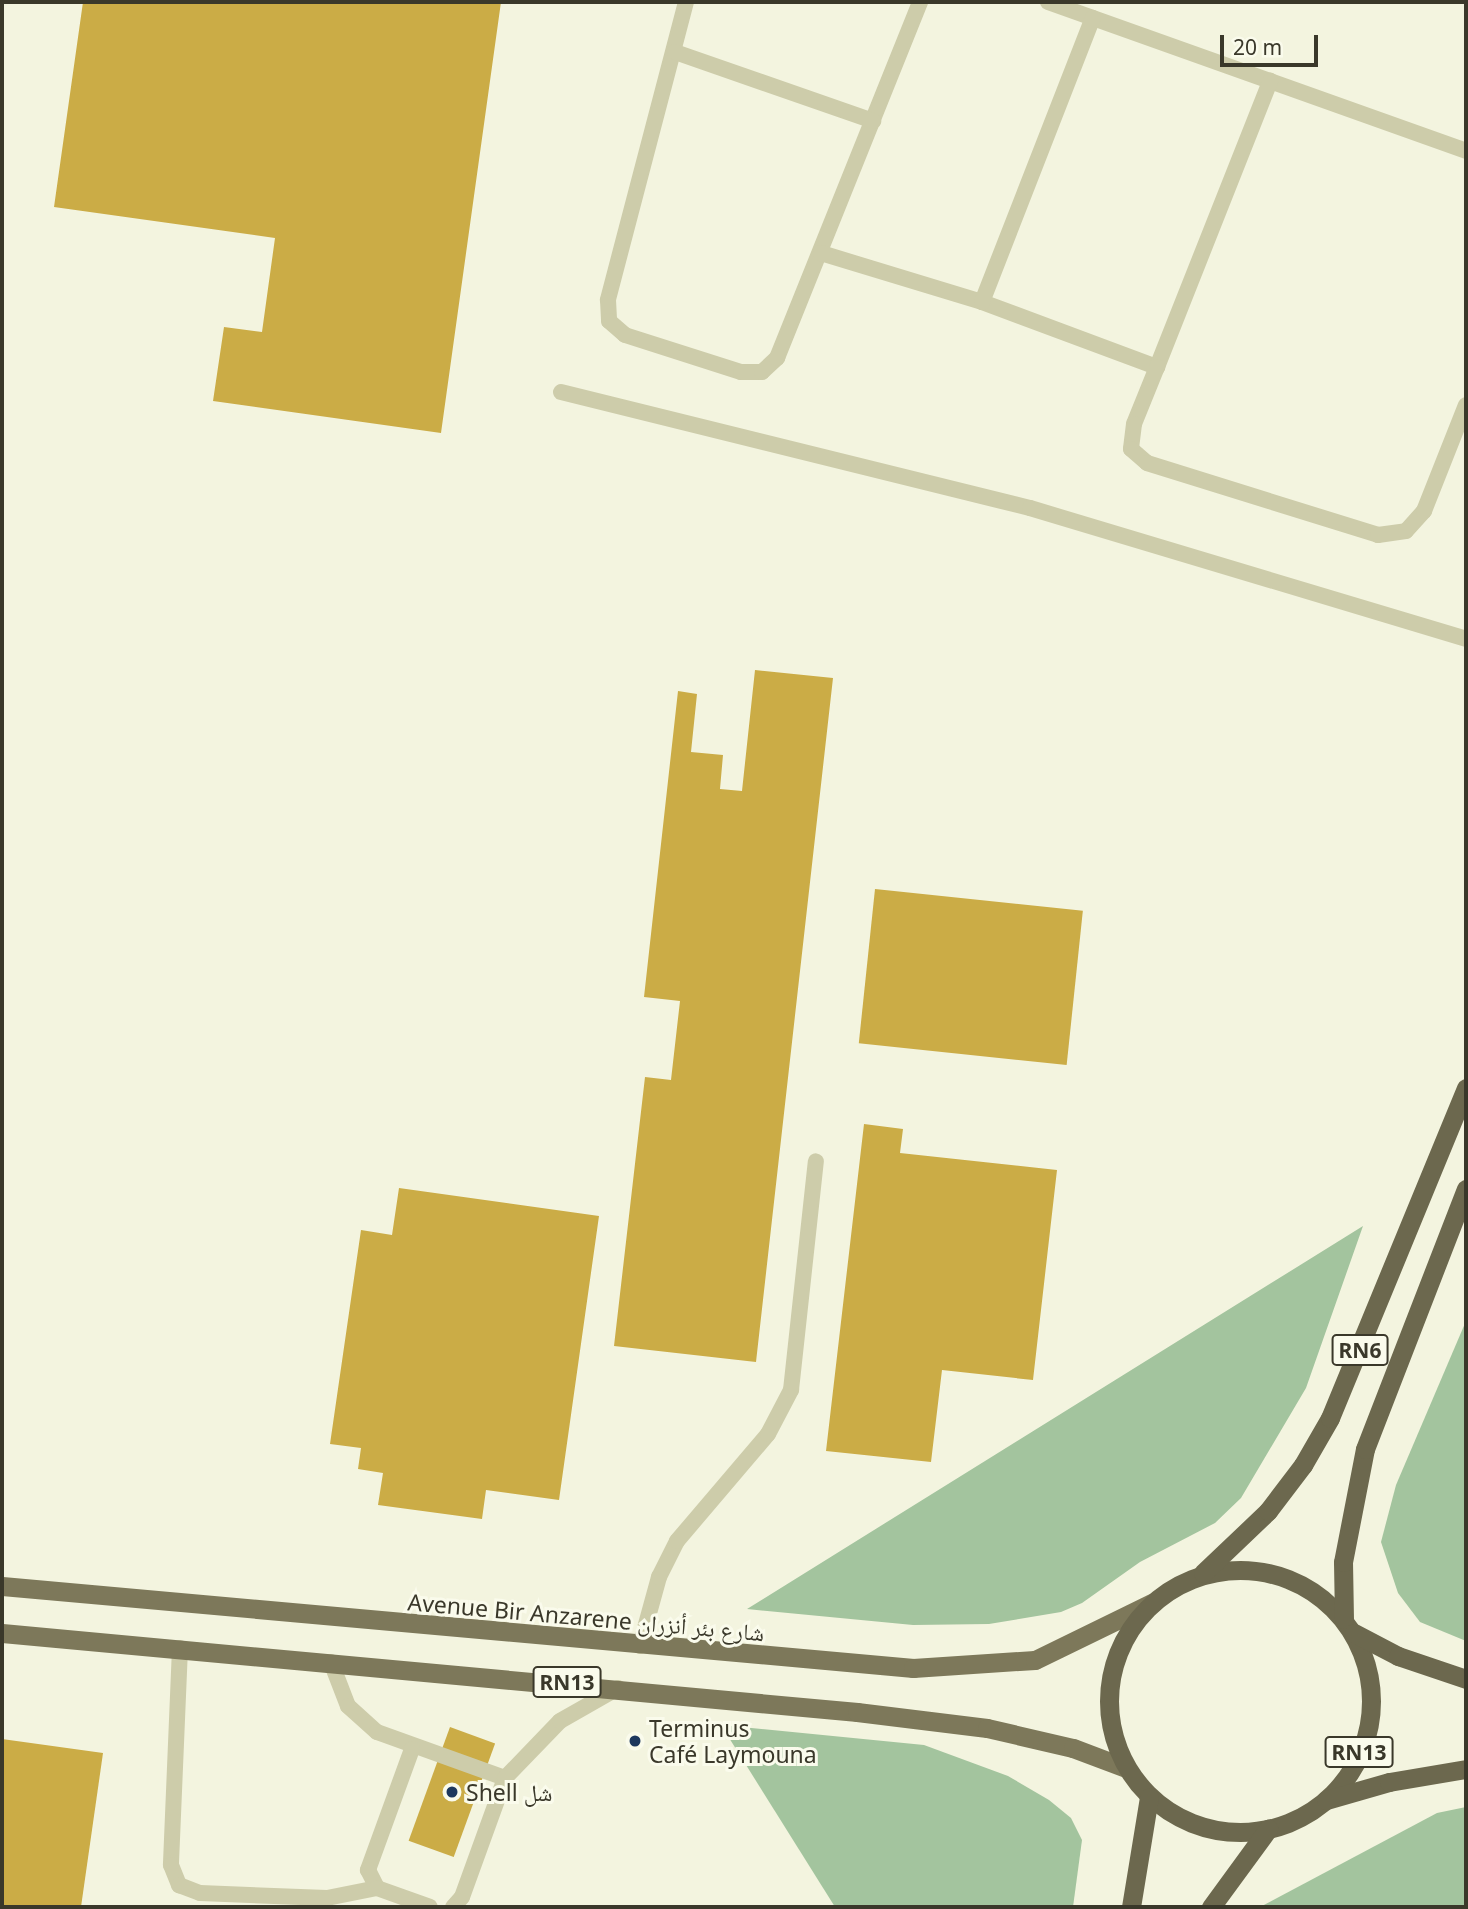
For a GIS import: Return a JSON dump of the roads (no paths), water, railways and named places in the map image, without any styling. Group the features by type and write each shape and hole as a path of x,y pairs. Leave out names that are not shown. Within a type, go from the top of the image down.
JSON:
{"highway":[{"name":"RN6","path":"1197,1577 1268,1511 1303,1465 1330,1418 1466,1088"},
{"name":"RN6","path":"1349,1626 1343,1562 1365,1449 1466,1189"},
{"name":"RN13","path":"1349,1626 1367,1667 1372,1703 1365,1739 1350,1772 1326,1800 1308,1813 1268,1829 1243,1832 1192,1824 1149,1797 1126,1768 1111,1721 1111,1680 1129,1633 1154,1602 1197,1577 1223,1571 1277,1575 1303,1585 1349,1626 1398,1656 1466,1679"},
{"name":"RN13","path":"1326,1800 1389,1782 1466,1769"},
{"path":"1131,1907 1149,1797"},
{"path":"1211,1907 1268,1829"}],"main road":[{"name":"Avenue Bir Anzarene شارع بئر أنزران","path":"2,1586 640,1646 913,1668 972,1667 1035,1660 1154,1602"},
{"name":"RN13","path":"2,1633 620,1687 986,1728 1073,1748 1126,1768"}],"lane":[{"path":"686,2 608,300 609,321 625,335 741,372 762,372 777,358 920,2"},
{"path":"1048,2 1466,151"},
{"path":"982,302 1093,18"},
{"path":"675,52 873,121"},
{"path":"1270,81 1134,424 1131,449 1147,463 1378,535 1406,531 1424,510 1466,405"},
{"path":"821,253 982,302 1157,367"},
{"path":"561,392 1030,508 1466,639"},
{"path":"640,1646 659,1577 677,1541 768,1434 792,1390 816,1161"},
{"path":"180,1648 173,1876 179,1885 200,1893 326,1903 377,1888 430,1907"},
{"path":"331,1662 348,1706 360,1721 412,1749 505,1778"},
{"path":"453,1907 462,1897 505,1778 560,1721 620,1687"},
{"path":"377,1888 368,1870 412,1749"}],"place":[{"name":"Terminus Café Laymouna","path":"635,1741"},
{"name":"Shell شل","path":"452,1792"}]}
